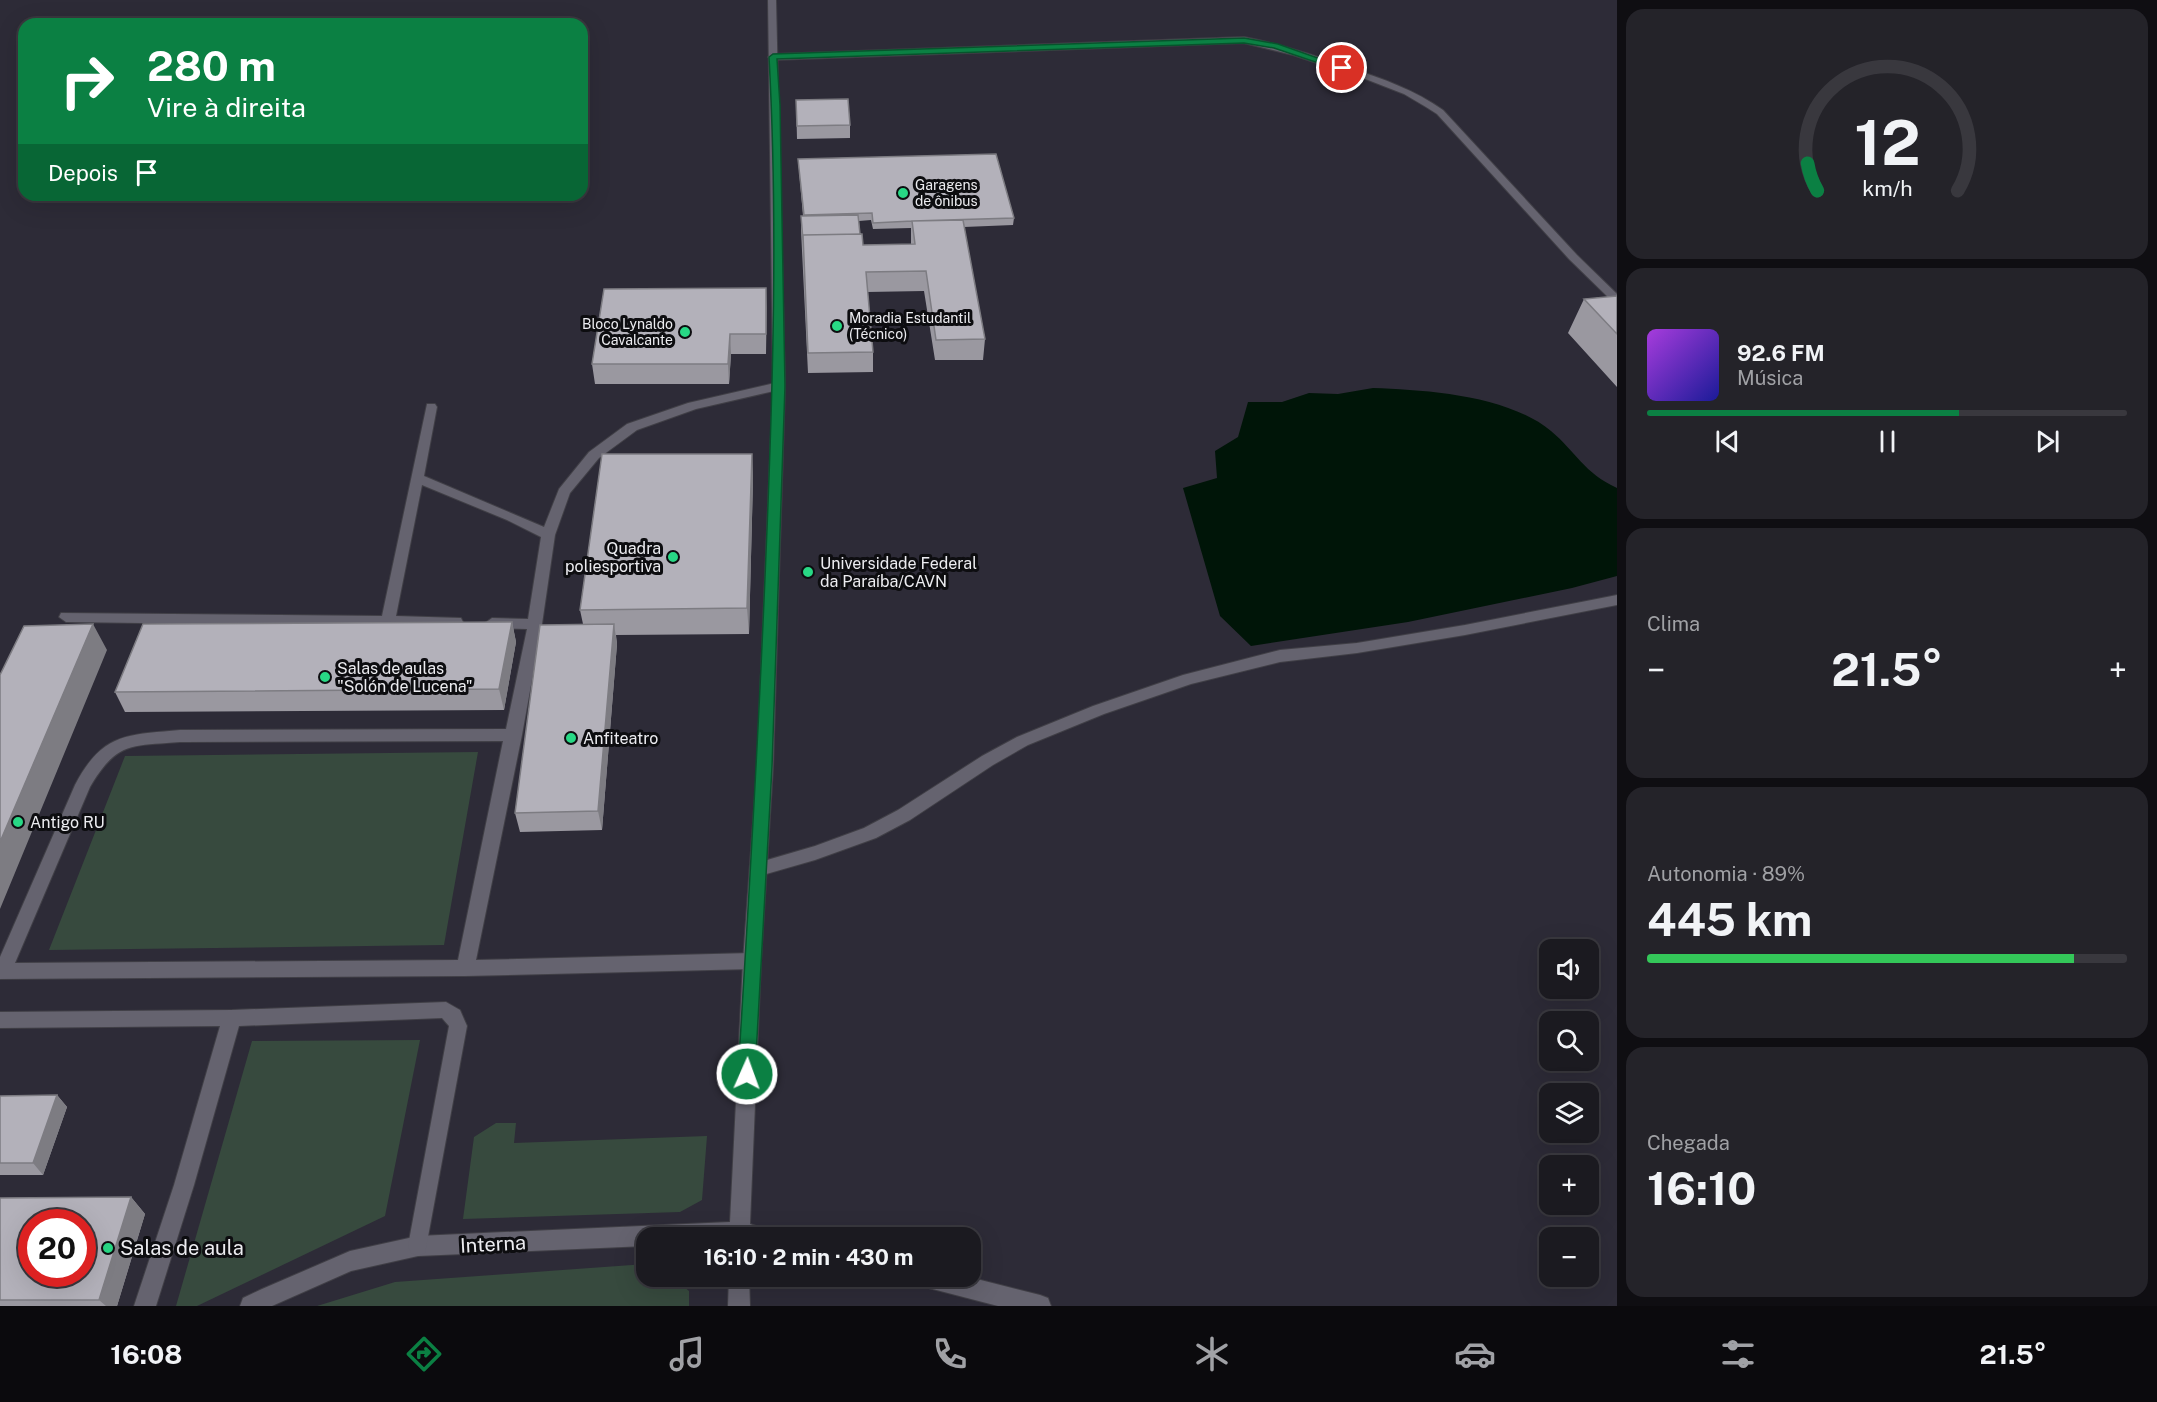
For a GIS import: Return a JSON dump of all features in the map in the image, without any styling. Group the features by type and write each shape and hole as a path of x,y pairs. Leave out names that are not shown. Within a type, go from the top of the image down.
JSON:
{"street":[{"path":"740,1227 752,961 759,869 779,386 777,152 772,0"},
{"path":"773,57 1244,40 1275,45 1384,83 1428,103 1440,112 1573,257 1617,300"},
{"path":"465,968 514,735 535,624 548,535 564,492 594,455 632,427 692,406 779,386"},
{"path":"388,621 431,407"},
{"path":"417,478 512,517 548,535"},
{"path":"759,869 808,857 857,837 902,816 965,773 1038,734 1124,701 1280,656 1355,648 1577,605 1617,600"},
{"path":"66,617 535,624"},
{"path":"514,735 180,736 134,740 110,749 96,764 83,785 1,971 465,968 752,961"},
{"path":"0,1020 232,1018 446,1010 459,1026 418,1246"},
{"path":"145,1306 184,1185 232,1018"},
{"name":"Interna","path":"251,1306 350,1261 418,1246 636,1239"},
{"path":"739,1287 739,1306"},
{"path":"965,1287 1040,1306"}],"shaded area":[{"name":"Universidade Federal da Paraíba/CAVN","path":"0,0 1617,0 1617,1306 0,1306"},
{"path":"1373,388 1417,390 1490,402 1512,409 1551,431 1596,476 1617,488 1617,576 1572,588 1408,622 1251,646 1220,616 1183,488 1217,478 1215,451 1238,437 1248,402 1282,402 1309,393 1338,394"},
{"path":"478,752 444,945 49,950 125,756"},
{"path":"420,1040 385,1216 197,1306 176,1306 252,1041"},
{"path":"496,1123 516,1123 514,1143 707,1136 702,1200 680,1212 463,1219 474,1137"},
{"path":"636,1265 636,1287 684,1287 689,1291 689,1306 317,1306 395,1282"}],"building":[{"path":"848,99 850,125 797,126 796,100"},
{"name":"Garagens de ônibus","path":"996,154 1014,218 873,223 872,213 804,215 798,159"},
{"path":"858,215 860,234 803,235 803,240 801,216"},
{"name":"Moradia Estudantil (Técnico)","path":"963,220 985,339 936,340 926,271 866,272 873,352 808,353 803,235 862,234 863,245 915,244 912,221"},
{"name":"Bloco Lynaldo Cavalcante","path":"766,288 766,334 730,334 728,364 592,364 604,289"},
{"path":"1617,296 1617,334 1584,299"},
{"name":"Quadra poliesportiva","path":"602,454 752,454 747,608 580,610"},
{"name":"Salas de aulas \"Solón de Lucena\"","path":"512,622 499,689 115,692 143,624"},
{"path":"93,624 0,842 0,675 24,626"},
{"name":"Anfiteatro","path":"614,624 598,811 515,813 540,625"},
{"path":"57,1095 33,1163 0,1163 0,1096"},
{"path":"131,1197 99,1300 0,1300 0,1198"}],"place":[{"name":"Garagens de ônibus","path":"903,193"},
{"name":"Moradia Estudantil (Técnico)","path":"837,326"},
{"name":"Bloco Lynaldo Cavalcante","path":"685,332"},
{"name":"Quadra poliesportiva","path":"673,557"},
{"name":"Universidade Federal da Paraíba/CAVN","path":"808,572"},
{"name":"Salas de aulas \"Solón de Lucena\"","path":"325,677"},
{"name":"Anfiteatro","path":"571,738"},
{"name":"Antigo RU","path":"18,822"},
{"name":"Salas de aula","path":"108,1248"}],"route":[{"path":"747,1074 765,767 779,386 776,105 773,57 1244,40 1275,45 1342,68"}]}
